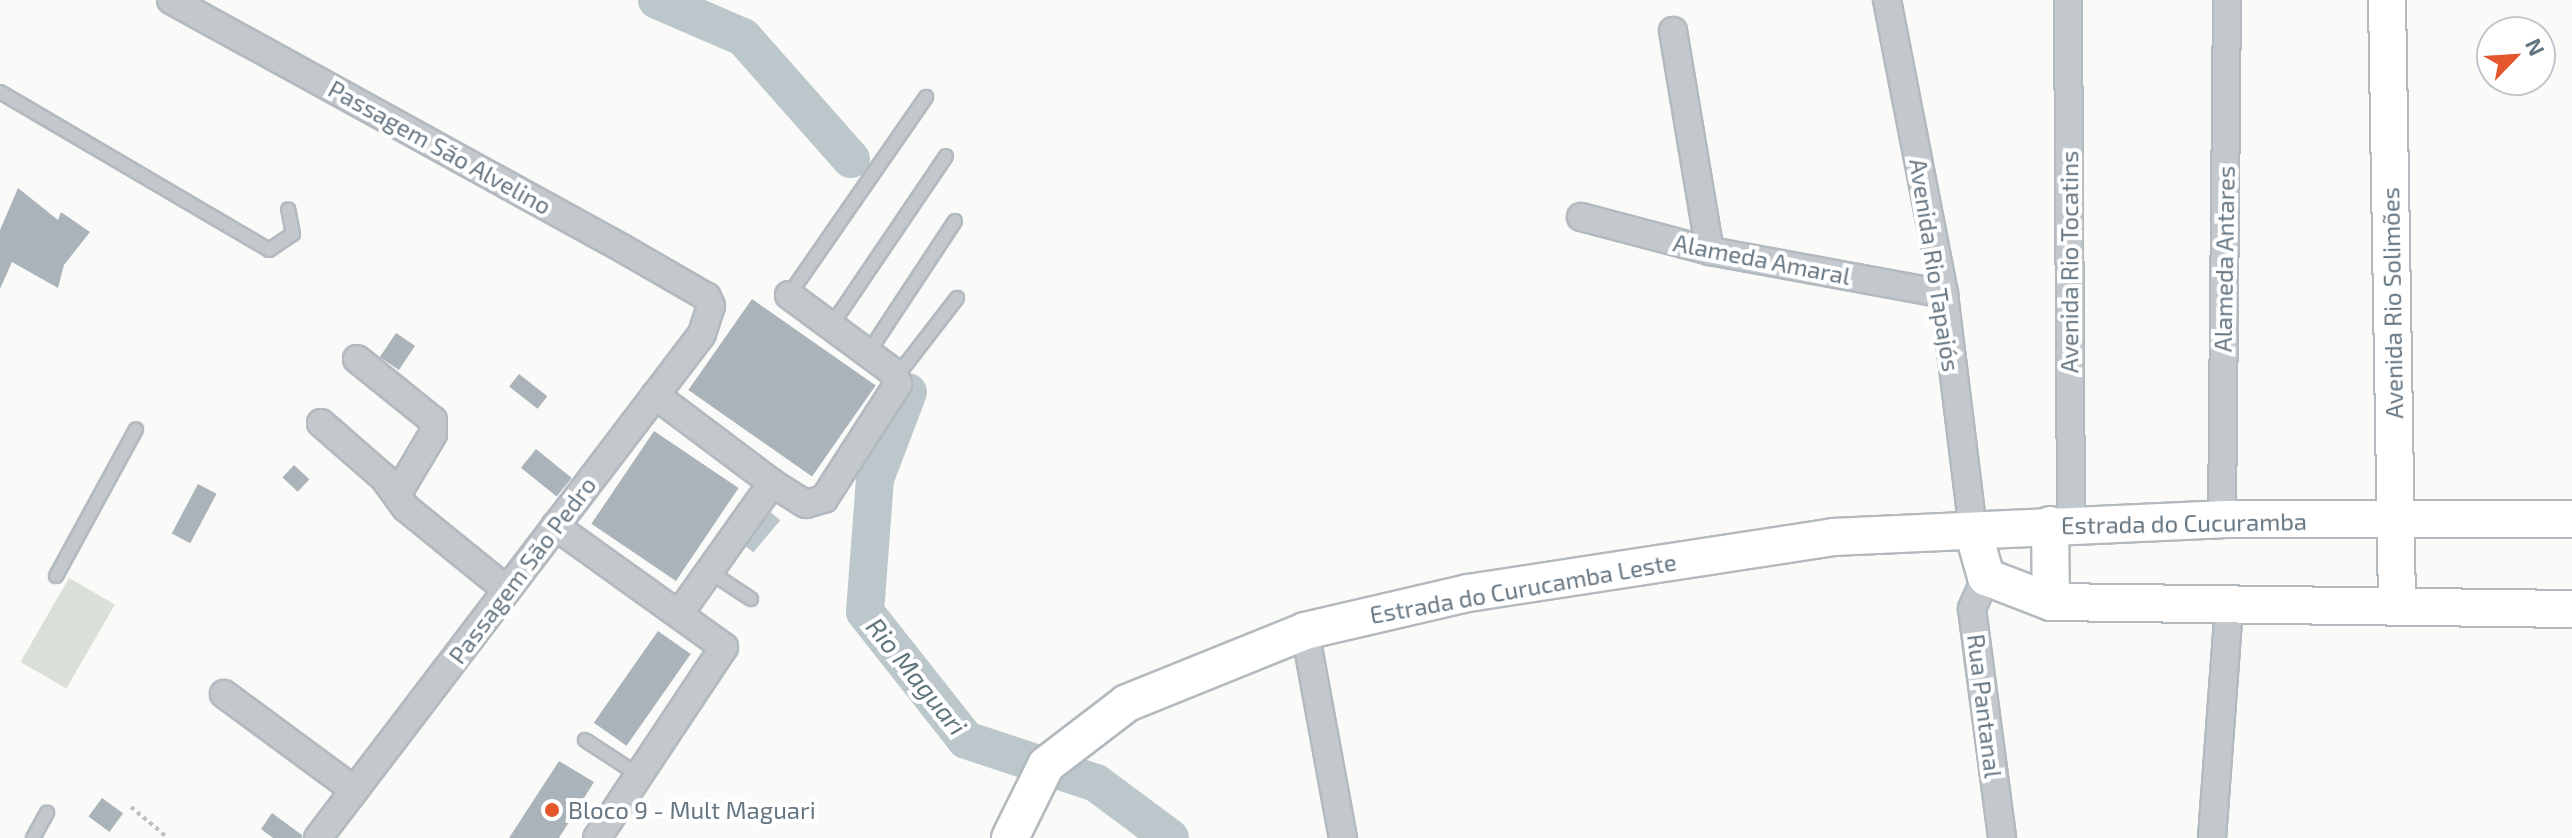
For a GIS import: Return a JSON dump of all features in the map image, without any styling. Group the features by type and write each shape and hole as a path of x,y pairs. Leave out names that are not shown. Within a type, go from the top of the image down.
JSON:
{"main road":[{"name":"Avenida Rio Solimões","path":"2387,0 2397,606"},
{"name":"Estrada do Cucuramba","path":"1973,531 2060,524 2222,519 2395,522 2572,519"},
{"path":"2051,602 2060,524"},
{"path":"1973,531 1986,577 2051,602 2229,609 2397,606 2572,609"},
{"name":"Estrada do Curucamba Leste","path":"1010,838 1052,760 1127,703 1305,631 1468,593 1833,537 1973,531"}],"street":[{"name":"Passagem São Alvelino","path":"171,0 707,297"},
{"name":"Avenida Rio Tapajós","path":"1887,0 1944,294 1973,531"},
{"name":"Avenida Rio Tocatins","path":"2060,524 2068,0"},
{"name":"Alameda Antares","path":"2222,519 2227,0"},
{"path":"1673,31 1710,251"},
{"name":"Alameda Amaral","path":"1581,217 1710,251 1944,294"},
{"path":"655,395 772,483 806,504 824,499 897,394 896,377 789,295"},
{"name":"Passagem São Pedro","path":"318,838 702,334 710,318 707,297"},
{"path":"357,359 433,420 433,434 398,493"},
{"path":"321,423 398,493 406,508 507,590"},
{"path":"679,614 772,483"},
{"path":"555,526 721,642 724,653 637,774 597,838"},
{"name":"Rua Pantanal","path":"1986,577 1972,609 2002,838"},
{"path":"2212,838 2229,609"},
{"path":"1305,631 1343,838"},
{"path":"224,694 354,790"}],"lane":[{"path":"0,92 269,250 293,234 288,209"},
{"path":"789,295 926,97"},
{"path":"831,326 946,156"},
{"path":"868,353 955,221"},
{"path":"896,377 957,298"},
{"path":"56,576 136,429"},
{"path":"710,572 751,599"},
{"path":"585,740 637,774"},
{"path":"33,838 47,813"}],"path":[{"path":"131,807 168,838"}],"shaded area":[{"path":"768,510 780,520 753,552 741,542"},
{"path":"69,578 115,604 66,689 20,662"}],"building":[{"path":"18,188 58,220 61,212 90,232 64,265 58,288 12,262 0,289 0,230"},
{"path":"752,299 876,386 812,477 688,390"},
{"path":"396,333 415,346 399,370 380,357"},
{"path":"519,374 547,396 538,409 509,387"},
{"path":"654,431 739,488 676,581 591,524"},
{"path":"536,449 572,478 557,497 521,468"},
{"path":"294,465 309,479 298,492 282,477"},
{"path":"198,484 217,494 190,543 172,533"},
{"path":"658,631 691,654 627,746 594,723"},
{"name":"Bloco 9 - Mult Maguari","path":"559,761 594,782 559,838 509,838"},
{"path":"102,798 123,813 110,832 88,817"},
{"path":"272,813 302,838 273,838 261,829"}],"waterway":[{"name":"Rio Maguari","path":"657,0 743,37 851,159"},
{"name":"Rio Maguari","path":"908,392 875,479 865,612 966,740 1096,783 1170,838"}],"place":[{"name":"Bloco 9 - Mult Maguari","path":"552,810"}]}
